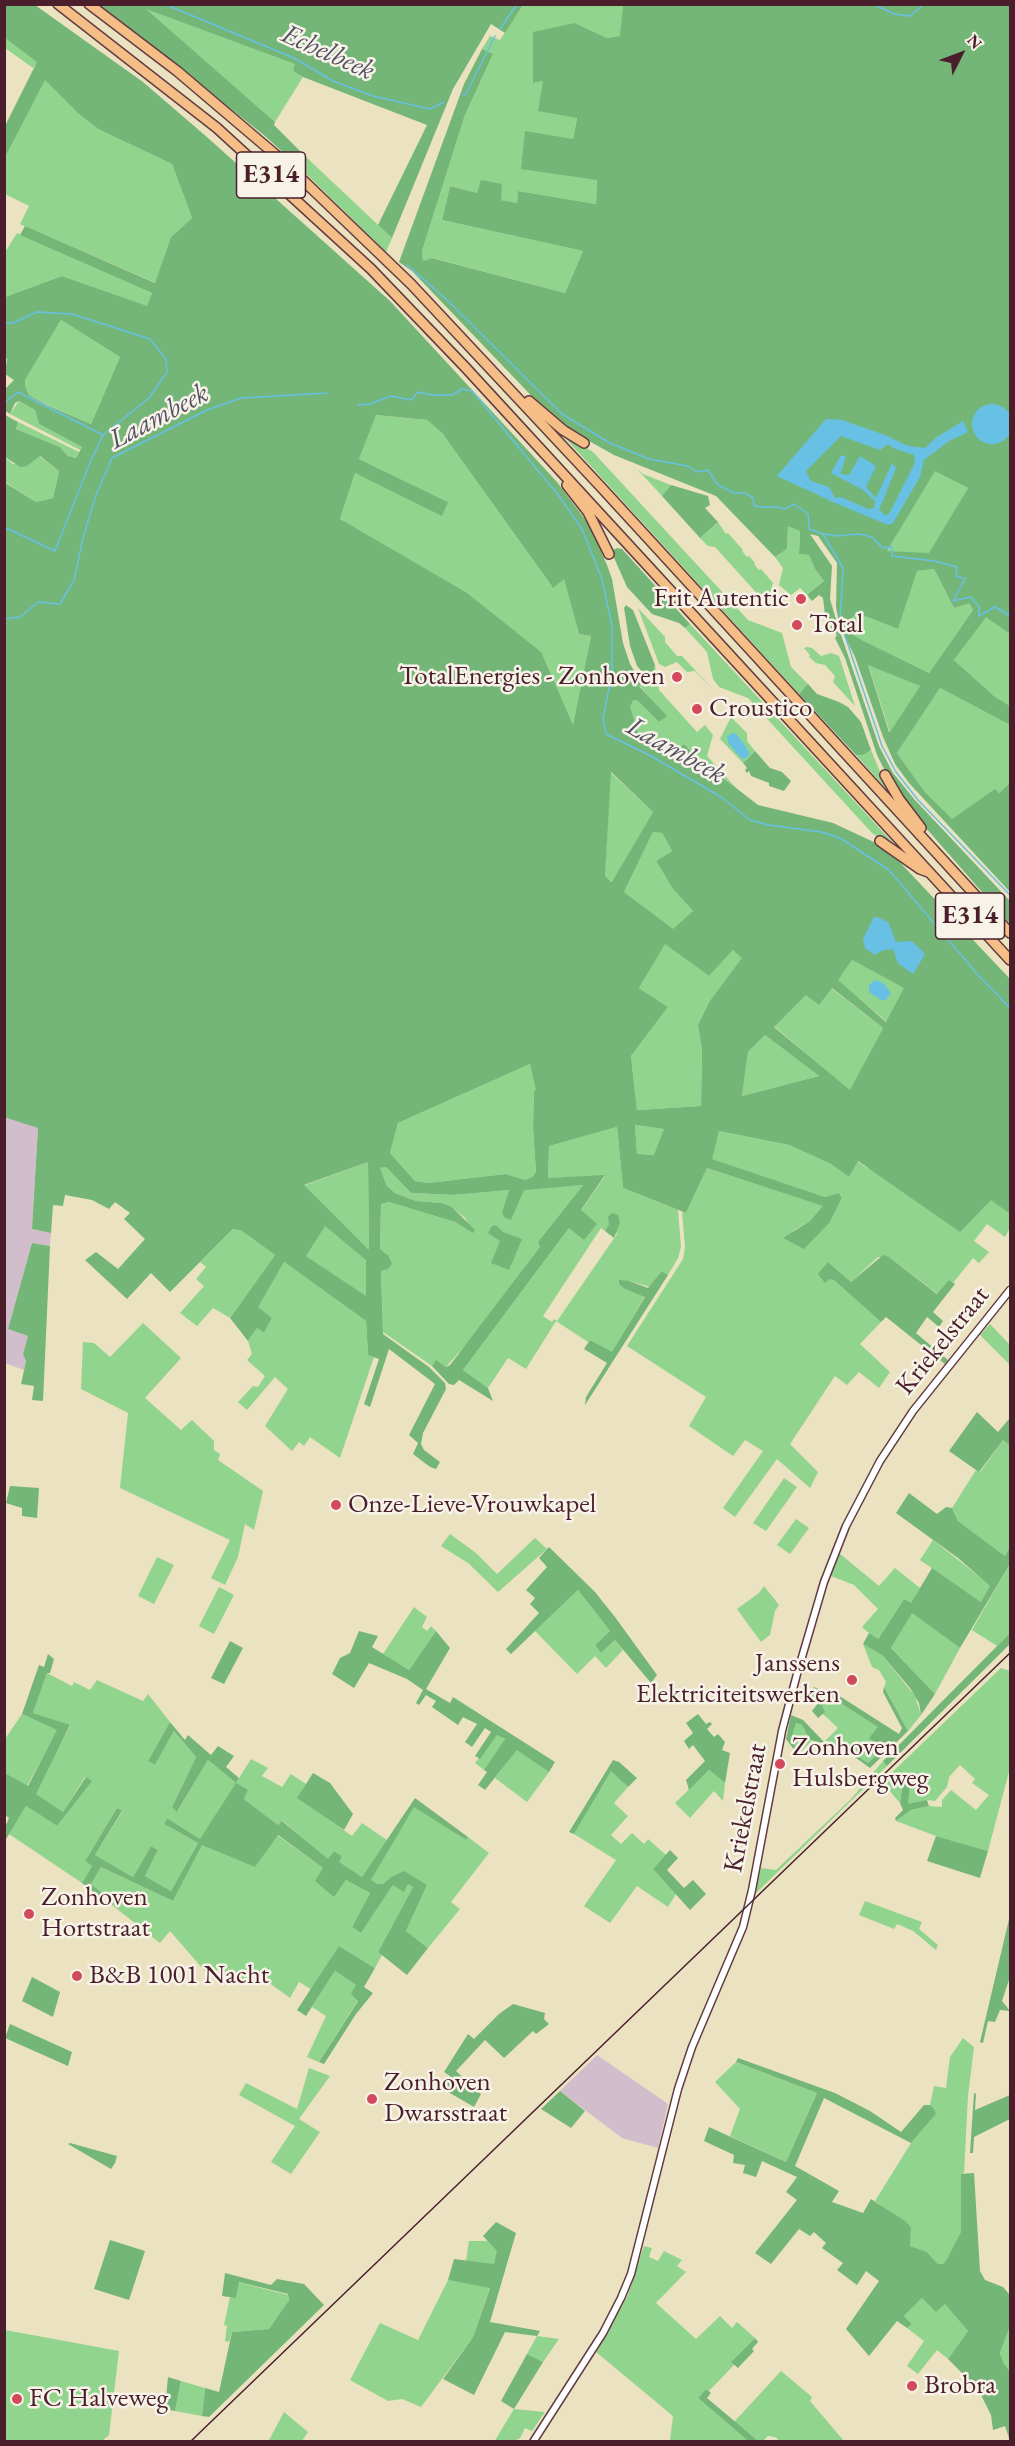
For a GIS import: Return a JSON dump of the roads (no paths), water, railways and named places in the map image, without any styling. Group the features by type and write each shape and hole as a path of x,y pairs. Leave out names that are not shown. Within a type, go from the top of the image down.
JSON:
{"highway":[{"name":"E314","path":"58,4 120,50 217,128 321,222 406,305 1011,960"},
{"name":"E314","path":"89,4 177,71 283,161 389,261 516,395 1011,933"},
{"path":"516,395 529,400 563,429 584,443"},
{"path":"559,469 569,488 588,512 609,554"},
{"path":"885,775 899,799 934,842 936,852"},
{"path":"880,841 920,869 930,873"}],"street":[{"name":"Kriekelstraat","path":"533,2442 603,2333 621,2298 635,2260 684,2069 743,1928 754,1883 782,1731 796,1674 824,1582 846,1526 880,1461 913,1411 1011,1290"}],"water":[{"path":"992,404 1000,405 1006,410 1011,416 1011,432 1006,438 1000,443 992,444 984,443 978,438 973,432 972,424 973,416 978,410 984,405"},
{"path":"826,419 842,420 885,435 908,446 925,448 937,437 963,421 968,432 949,441 924,460 920,477 893,523 888,525 777,476","holes":["841,436 880,450 888,444 914,455 915,463 889,514 885,515 879,510 896,468 892,463 876,498 866,487 876,466 860,456 849,475 840,474 846,457 841,455 831,473 863,490 875,501 874,508 868,509 841,497 835,498 829,487 811,481 806,471"]},
{"path":"732,733 736,734 750,754 746,758 742,759 729,744 727,737"},
{"path":"874,917 888,922 896,942 912,941 925,954 913,974 898,963 893,949 881,951 875,955 865,948 863,939"},
{"path":"876,980 883,983 891,993 886,1000 881,1000 869,992 869,985"}],"waterway":[{"name":"Echelbeek","path":"164,4 294,58 333,81 373,96 430,109 444,102"},
{"name":"Echelbeek","path":"500,29 517,4"},
{"name":"Echelbeek","path":"873,4 894,14 910,16 924,4"},
{"name":"Echelbeek","path":"463,95 466,94 495,36"},
{"path":"407,265 445,298 562,414 610,443 649,459 688,466 697,472 708,470 718,485 734,493 745,493 753,498 754,505 785,509 794,504 808,514 809,529 823,534 843,568 840,621 882,746 896,772 918,800 1010,895"},
{"path":"4,323 13,323 37,312 72,314 150,339 166,359 167,372 149,398 103,435 18,392 4,403"},
{"name":"Laambeek","path":"358,405 370,404 391,396 411,400 418,392 452,395 462,389 472,391 559,496 582,529 602,579 612,626 612,673 603,718 606,734 651,756 721,797 750,820 768,825 821,832 840,838 889,870 978,975 1010,1008"},
{"name":"Laambeek","path":"4,619 20,617 38,602 60,604 74,580 83,538 96,495 112,458 207,410 241,398 327,393"},
{"path":"4,527 55,551 103,435"},
{"path":"824,534 837,536 859,534 872,537 883,548 892,547 892,556 934,561 957,567 956,576 965,579 953,601 971,597 979,607 979,616 995,607 1010,616"}],"railway":[{"path":"190,2442 1010,1653"}],"place":[{"name":"Frit Autentic","path":"801,599"},
{"name":"Total","path":"797,625"},
{"name":"TotalEnergies - Zonhoven","path":"677,677"},
{"name":"Croustico","path":"697,709"},
{"name":"Onze-Lieve-Vrouwkapel","path":"336,1505"},
{"name":"Janssens Elektriciteitswerken","path":"852,1680"},
{"name":"Zonhoven Hulsbergweg","path":"780,1764"},
{"name":"Zonhoven Hortstraat","path":"29,1914"},
{"name":"B&B 1001 Nacht","path":"77,1976"},
{"name":"Zonhoven Dwarsstraat","path":"372,2099"},
{"name":"Brobra","path":"912,2386"},
{"name":"FC Halveweg","path":"17,2399"}]}
